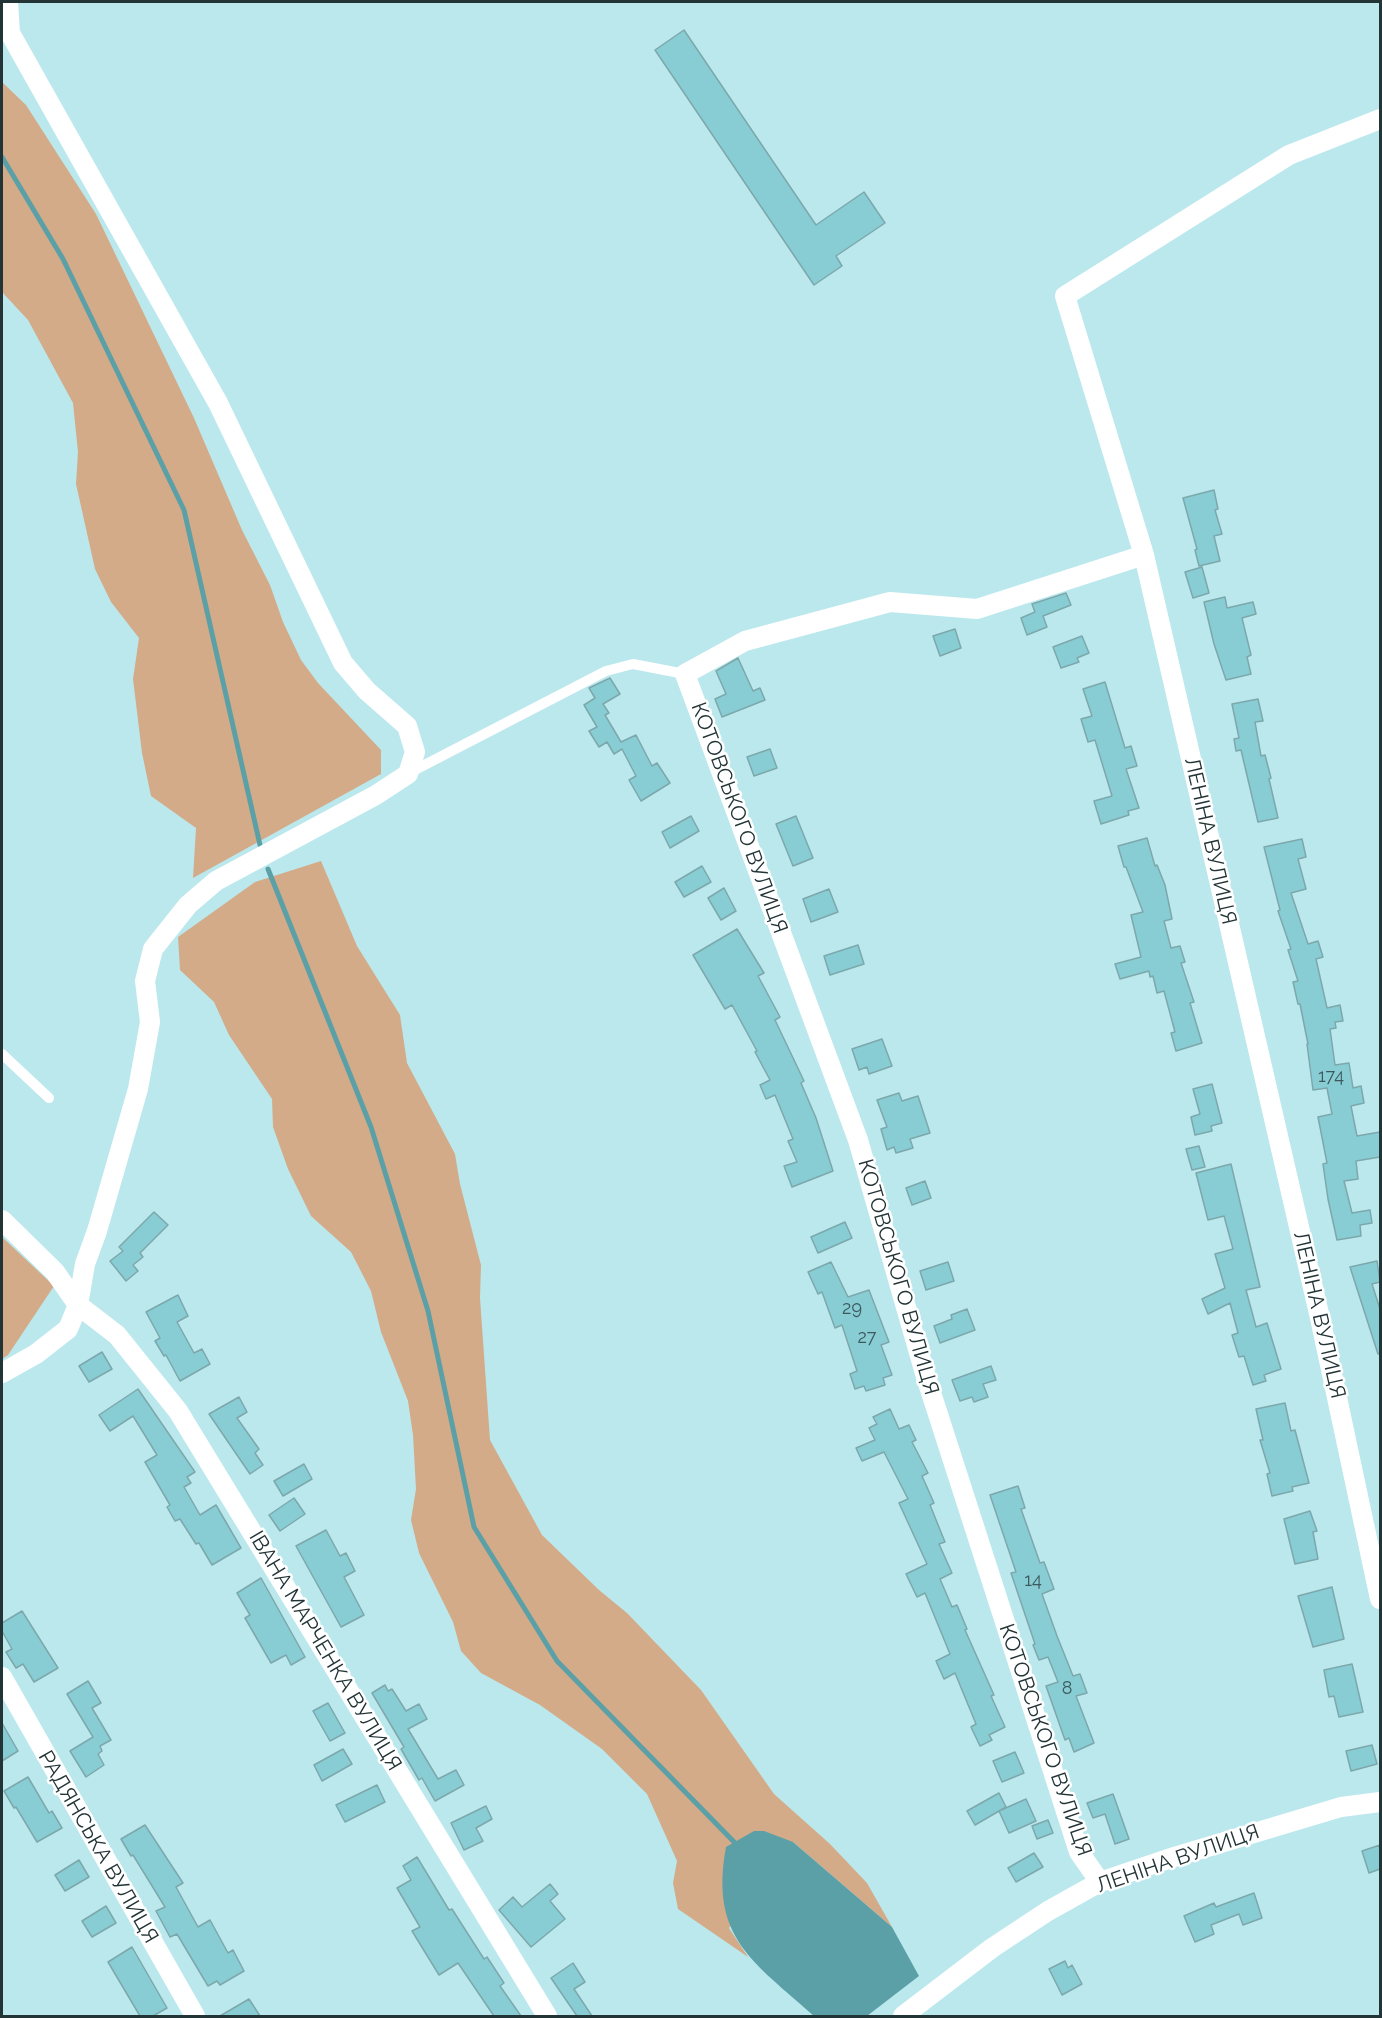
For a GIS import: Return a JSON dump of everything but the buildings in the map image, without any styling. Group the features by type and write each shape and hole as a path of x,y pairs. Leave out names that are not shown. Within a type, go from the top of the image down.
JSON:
{"street":[{"path":"2,1373 36,1354 68,1329 78,1305 85,1264 97,1231 138,1089 150,1022 145,981 153,949 188,905 216,881 376,795 408,774 415,752 407,726 368,691 343,663 218,403 10,33 8,2"},
{"name":"ЛЕНІНА ВУЛИЦЯ","path":"1380,119 1289,154 1065,296 1144,555 1315,1295 1380,1599"},
{"path":"685,674 745,641 890,602 977,609 1144,555"},
{"name":"КОТОВСЬКОГО ВУЛИЦЯ","path":"685,674 858,1140 926,1377 1079,1852 1100,1882"},
{"name":"ІВАНА МАРЧЕНКА ВУЛИЦЯ","path":"2,1220 55,1272 78,1305 117,1335 178,1411 547,2016"},
{"name":"РАДЯНСЬКА ВУЛИЦЯ","path":"2,1677 195,2016"},
{"name":"ЛЕНІНА ВУЛИЦЯ","path":"903,2016 992,1948 1048,1911 1100,1882 1341,1806 1380,1802"}],"lane":[{"path":"408,774 606,671 633,664 685,674"},
{"path":"2,1054 49,1098"}],"shaded area":[{"path":"2,82 26,105 96,214 194,418 242,530 270,585 283,622 301,660 318,683 381,750 381,774 193,878 196,828 151,796 142,753 133,679 139,638 111,602 95,569 76,484 78,452 73,403 28,320 2,292"},
{"path":"321,861 357,946 400,1015 407,1063 455,1154 460,1184 481,1265 480,1298 490,1440 542,1535 599,1590 627,1613 701,1690 774,1794 830,1844 867,1883 892,1927 793,1842 729,1928 748,1957 678,1909 673,1883 677,1861 647,1794 602,1749 540,1705 481,1673 461,1651 453,1622 419,1553 411,1520 416,1489 413,1435 408,1401 381,1332 371,1291 351,1252 311,1216 288,1169 273,1127 272,1099 229,1035 214,1002 180,970 178,937 255,882"},
{"path":"2,1237 54,1286 8,1355 2,1359"}],"water":[{"path":"754,1831 764,1831 793,1842 892,1927 919,1976 867,2016 814,2016 792,1997 755,1963 741,1945 731,1926 724,1904 722,1878 726,1847"}],"waterway":[{"path":"2,157 63,259 184,510 260,845"},
{"path":"268,869 371,1127 428,1311 474,1527 557,1661 739,1847"}]}
